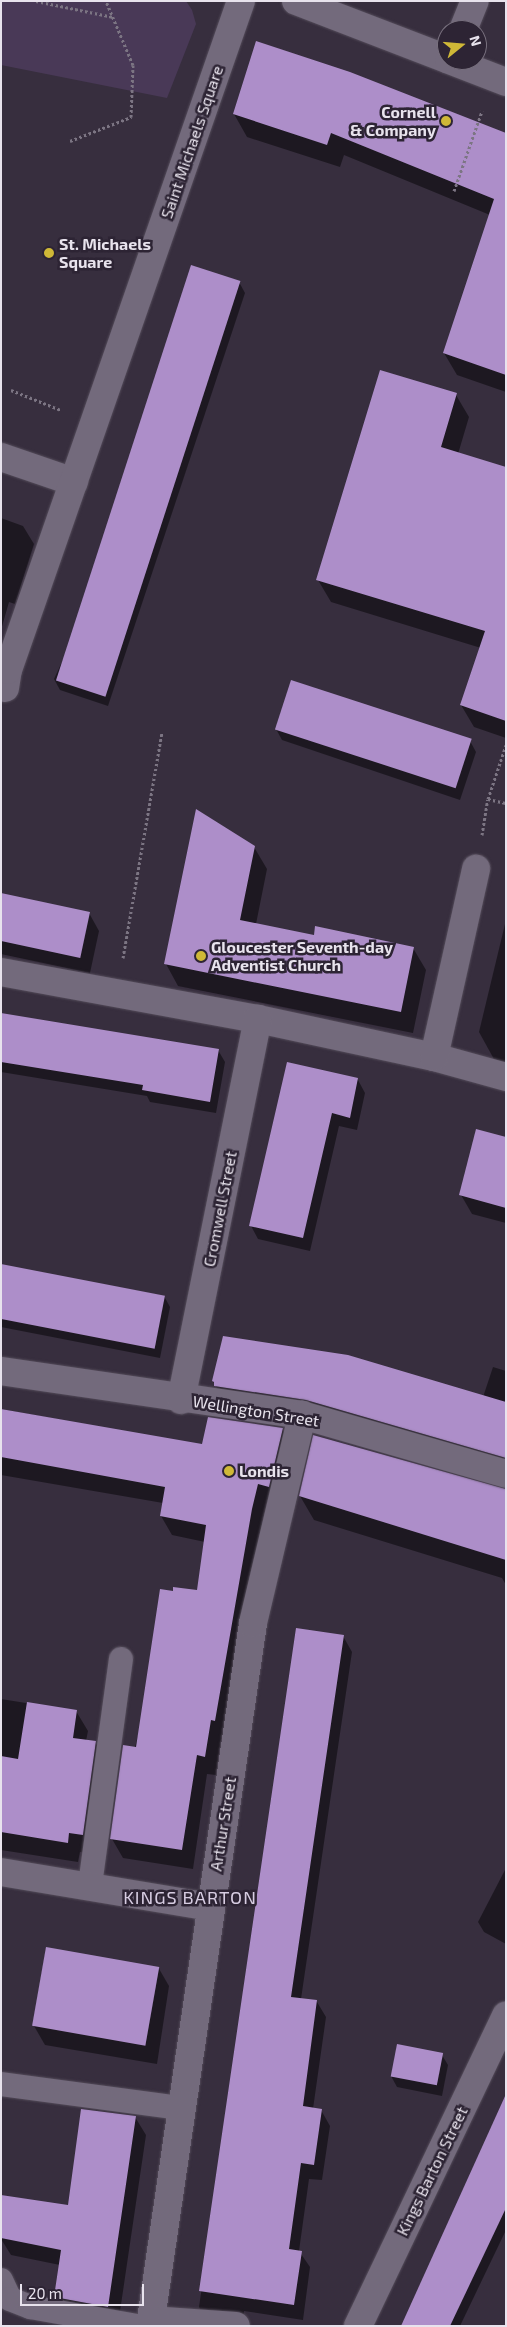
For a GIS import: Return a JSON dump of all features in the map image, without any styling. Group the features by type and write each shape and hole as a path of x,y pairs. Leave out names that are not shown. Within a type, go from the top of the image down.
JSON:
{"street":[{"name":"Saint Michaels Square","path":"6,688 8,670 241,1"},
{"path":"296,1 437,55"},
{"path":"468,20 475,1"},
{"path":"475,70 500,80"},
{"path":"1,457 74,482"},
{"path":"434,1057 476,869"},
{"path":"1,972 258,1019 434,1057 506,1077"},
{"name":"Cromwell Street","path":"181,1400 258,1019"},
{"name":"Wellington Street","path":"1,1371 181,1400 302,1415 506,1474"},
{"name":"Arthur Street","path":"146,2324 253,1623 302,1415"},
{"path":"1,1872 90,1885 210,1907"},
{"name":"Kings Barton Street","path":"358,2326 506,2016"},
{"path":"146,2324 236,2326"}],"lane":[{"path":"90,1885 121,1659"},
{"path":"1,2084 180,2108"},
{"path":"1,2280 10,2299 30,2307 146,2324"}],"path":[{"path":"36,1 113,17"},
{"path":"70,142 131,117 133,65 106,1"},
{"path":"454,191 500,80"},
{"path":"11,390 94,423"},
{"path":"118,992 162,732"},
{"path":"476,869 488,799 506,745"},
{"path":"488,799 506,803"}],"shaded area":[{"path":"1,1 186,1 192,10 196,24 167,98 1,65"}],"building":[{"path":"256,41 350,72 506,133 506,375 443,353 494,199 331,133 327,145 233,114"},
{"path":"191,265 240,281 105,697 56,681"},
{"path":"380,370 457,393 441,447 506,467 506,721 460,705 485,631 316,580"},
{"path":"291,680 472,739 456,788 275,729"},
{"path":"196,809 255,846 240,920 314,935 315,926 414,947 401,1012 164,964"},
{"path":"1,893 90,912 80,958 1,941"},
{"path":"1,1013 219,1049 210,1102 142,1090 143,1085 1,1062"},
{"path":"287,1062 358,1078 350,1118 332,1113 303,1238 249,1226"},
{"path":"476,1129 506,1137 506,1208 459,1195"},
{"path":"1,1264 165,1296 155,1349 1,1319"},
{"path":"223,1336 348,1355 506,1402 506,1458 306,1400 214,1386 212,1381"},
{"path":"1,1409 202,1444 208,1417 283,1428 269,1487 258,1484 252,1509 215,1721 211,1720 205,1757 197,1755 182,1850 110,1839 123,1745 136,1747 160,1589 173,1591 173,1587 197,1590 206,1525 160,1516 165,1487 1,1457"},
{"path":"313,1435 506,1489 506,1560 299,1496"},
{"path":"296,1628 344,1635 291,1997 317,2000 303,2106 322,2109 314,2165 301,2163 289,2249 302,2251 294,2305 199,2291"},
{"path":"27,1702 77,1710 73,1738 96,1741 83,1835 69,1833 68,1843 1,1832 1,1756 18,1759"},
{"path":"46,1947 159,1967 145,2046 32,2026"},
{"path":"397,2044 443,2053 437,2085 391,2076"},
{"path":"506,2094 506,2208 450,2326 401,2326"},
{"path":"81,2109 136,2116 108,2307 54,2297 61,2250 1,2238 1,2195 68,2205"}],"place":[{"name":"Cornell & Company","path":"446,121"},
{"name":"St. Michaels Square","path":"49,253"},
{"name":"Gloucester Seventh-day Adventist Church","path":"201,956"},
{"name":"Londis","path":"229,1471"}],"district":[{"name":"KINGS BARTON","path":"190,1897"}]}
